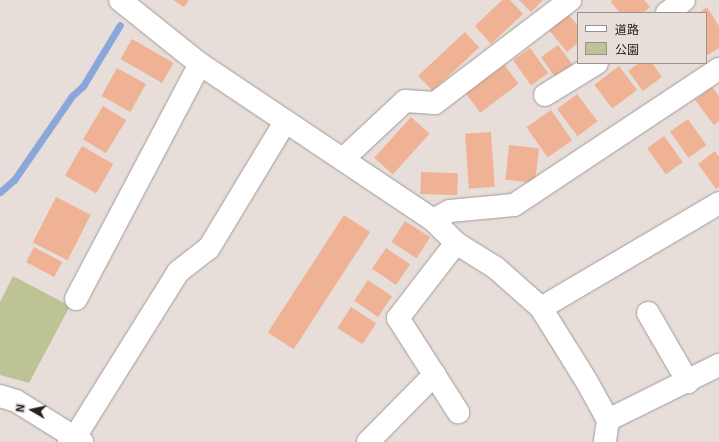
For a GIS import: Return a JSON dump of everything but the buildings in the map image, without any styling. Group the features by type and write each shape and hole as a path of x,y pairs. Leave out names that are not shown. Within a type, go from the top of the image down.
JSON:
{"street":[{"path":"120,0 200,64 433,220 456,243 496,268 541,308 588,382 608,420 605,442"},
{"path":"343,159 405,101 435,103 570,0"},
{"path":"668,12 684,0"},
{"path":"76,299 200,64"},
{"path":"545,95 595,64"},
{"path":"433,220 450,211 514,205 719,69"},
{"path":"0,396 16,400 75,440 178,272 209,248 285,122"},
{"path":"541,308 719,203"},
{"path":"456,243 398,318 458,412"},
{"path":"648,312 688,382"},
{"path":"608,420 688,382 719,365"},
{"path":"368,442 435,374"}],"green space":[{"path":"13,276 70,306 29,383 0,375 0,302"}],"waterway":[{"path":"0,192 14,180 72,96 83,86 120,25"}]}
